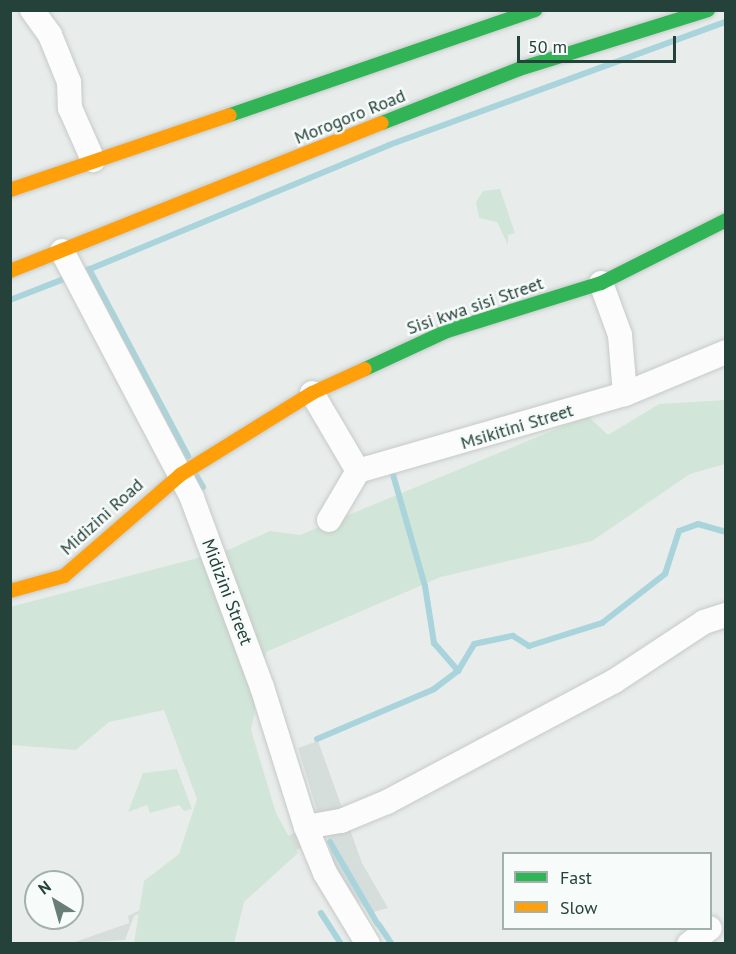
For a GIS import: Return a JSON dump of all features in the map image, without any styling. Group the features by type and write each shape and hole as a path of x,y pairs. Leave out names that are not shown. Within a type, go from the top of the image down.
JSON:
{"main road":[{"path":"10,190 504,16 535,10"},
{"name":"Morogoro Road","path":"10,271 519,69 708,10"},
{"name":"Sisi kwa sisi Street","path":"180,475 312,393 447,331 601,283 726,220"},
{"name":"Midizini Road","path":"10,591 64,576 180,475"}],"street":[{"path":"32,10 50,35 69,82 70,108 93,159"},
{"name":"Midizini Street","path":"62,251 180,475 262,687 306,827 325,873 368,944"},
{"path":"601,283 620,334 626,394"},
{"name":"Msikitini Street","path":"357,471 429,454 626,394 726,352"},
{"path":"312,393 357,471 329,520"},
{"path":"306,827 341,821 387,802 613,682 704,622 726,615"},
{"path":"712,926 726,914"},
{"path":"689,944 707,930"}],"shaded area":[{"path":"318,741 362,863 388,908 370,913 336,878 328,837 134,916 125,940 69,944 129,923 128,916 320,820 298,748"}],"green space":[{"path":"500,189 515,233 508,235 508,245 497,222 479,218 476,202 483,191"},
{"path":"725,400 725,464 690,474 592,541 441,577 266,652 251,730 276,813 298,853 244,902 234,943 134,943 144,881 179,854 197,799 164,710 109,722 76,750 11,745 10,607 228,550 270,531 300,535 588,416 608,435 659,404"},
{"path":"177,769 192,809 184,811 179,805 150,813 147,805 128,812 143,773"}],"waterway":[{"path":"78,274 389,145 726,22"},
{"path":"89,269 188,456"},
{"path":"10,300 69,277"},
{"path":"392,471 425,586 434,643 458,671"},
{"path":"196,475 203,487"},
{"path":"317,739 434,689 458,671 474,644 513,636 529,646 602,623 665,574 679,531 698,524 726,532"},
{"path":"330,842 377,923"},
{"path":"321,913 341,944"},
{"path":"379,925 392,944"}],"traffic: fast":[{"path":"230,115 535,10"},
{"path":"382,123 519,69 708,10"},
{"path":"365,369 447,331 601,283 726,220"}],"traffic: slow":[{"path":"10,190 230,115"},
{"path":"10,271 382,123"},
{"path":"10,591 64,576 180,475 312,393 365,369"}]}
